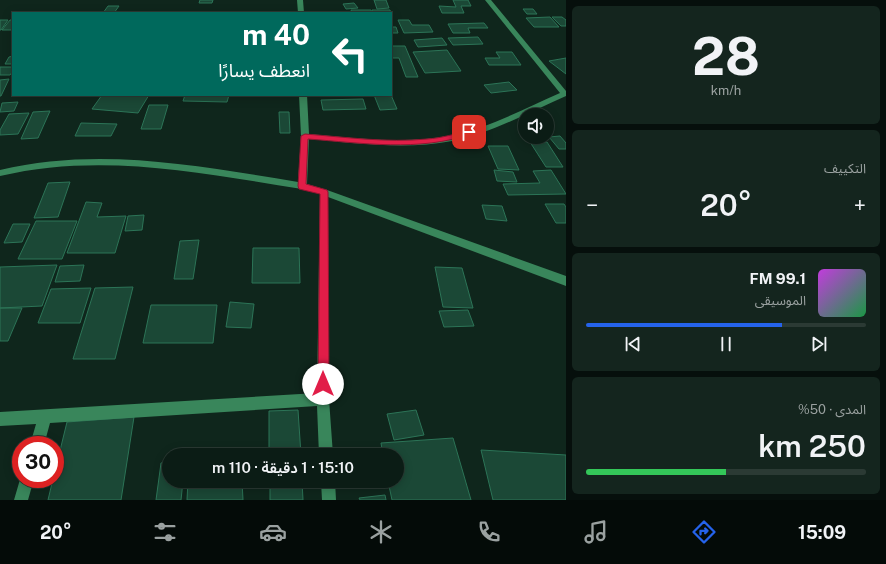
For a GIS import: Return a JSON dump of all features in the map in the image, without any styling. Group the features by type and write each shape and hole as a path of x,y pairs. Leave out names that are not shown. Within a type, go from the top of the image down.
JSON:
{"street":[{"path":"300,0 300,12"},
{"path":"305,136 381,142 426,142 440,140 454,137 513,117 565,93 488,0"},
{"path":"302,186 305,136 303,96"},
{"path":"0,173 25,168 84,161 180,166 302,186 324,192 566,281"},
{"path":"324,192 323,399 326,448"},
{"path":"0,419 323,399"},
{"path":"40,436 45,417"},
{"path":"21,500 24,488"},
{"path":"328,488 329,500"}],"building":[{"path":"200,0 213,0 212,3 199,3"},
{"path":"374,0 386,0 389,8 377,9"},
{"path":"453,0 468,0 471,6 461,6 464,13 442,13 439,6 456,7"},
{"path":"354,3 358,8 346,9 343,4"},
{"path":"108,6 119,6 115,12 104,12"},
{"path":"523,9 533,9 537,14 527,14"},
{"path":"351,10 371,10 372,12 352,12"},
{"path":"372,10 390,10 391,12 373,12"},
{"path":"550,17 559,27 534,27 526,18"},
{"path":"552,17 562,17 566,20 566,26 561,26"},
{"path":"0,20 8,20 1,30 0,30"},
{"path":"10,20 12,20 12,30 2,30"},
{"path":"398,20 409,20 412,25 429,25 433,32 404,33"},
{"path":"484,23 488,28 468,28 470,33 453,33 448,24"},
{"path":"392,27 396,27 398,33 392,33"},
{"path":"478,37 483,44 453,45 448,38"},
{"path":"442,38 447,45 418,47 414,40"},
{"path":"392,46 405,46 418,77 406,77 399,58 392,58"},
{"path":"447,50 461,71 425,73 413,52"},
{"path":"496,52 512,52 521,65 489,65 485,58 500,58"},
{"path":"12,56 12,64 5,64 9,57"},
{"path":"566,58 566,74 549,61"},
{"path":"0,67 12,67 12,72 10,75 0,75"},
{"path":"9,79 1,96 0,96 0,80"},
{"path":"509,82 517,90 491,93 484,85"},
{"path":"101,96 148,96 138,113 92,109"},
{"path":"185,96 229,96 227,102 183,101"},
{"path":"374,96 391,96 397,109 380,110"},
{"path":"363,99 366,109 323,110 321,100"},
{"path":"18,102 14,111 0,112 2,103"},
{"path":"149,105 168,105 161,129 141,129"},
{"path":"50,111 38,138 21,139 33,112"},
{"path":"279,112 289,112 290,133 280,133"},
{"path":"29,113 18,134 0,135 0,130 9,114"},
{"path":"81,123 117,124 111,136 75,136"},
{"path":"560,136 566,143 566,149 559,149 554,143 554,137"},
{"path":"531,144 548,144 563,167 546,167"},
{"path":"488,146 508,146 519,170 498,169"},
{"path":"494,170 513,172 517,182 497,181"},
{"path":"551,170 566,194 508,195 503,184 540,183 533,171"},
{"path":"70,182 58,217 34,218 48,183"},
{"path":"86,202 102,203 97,217 126,216 115,253 67,253"},
{"path":"545,204 564,204 566,207 566,223 556,223"},
{"path":"482,205 502,206 507,221 486,219"},
{"path":"144,215 142,230 125,231 128,216"},
{"path":"36,221 77,221 62,259 18,259"},
{"path":"13,224 30,224 22,242 4,243"},
{"path":"199,240 193,279 174,279 180,241"},
{"path":"253,248 299,248 300,283 252,283"},
{"path":"57,265 42,306 0,308 0,267"},
{"path":"84,265 80,281 55,282 60,266"},
{"path":"435,267 462,268 473,308 443,307"},
{"path":"133,287 115,359 73,359 95,288"},
{"path":"91,288 80,323 38,323 51,289"},
{"path":"230,302 254,304 251,328 226,327"},
{"path":"151,305 217,305 213,343 143,343"},
{"path":"0,308 22,308 8,341 0,341"},
{"path":"468,310 474,326 444,327 439,311"},
{"path":"298,410 301,448 269,448 269,411"},
{"path":"416,410 424,435 394,440 387,414"},
{"path":"134,417 121,500 48,500 51,488 64,488 64,436 67,422"},
{"path":"453,438 471,500 392,500 389,488 404,488 404,448 382,448 381,443"},
{"path":"481,450 566,455 566,500 493,500"},
{"path":"161,463 162,488 182,488 181,500 156,500"},
{"path":"188,488 242,488 243,500 187,500"},
{"path":"270,488 302,488 303,500 270,500"},
{"path":"385,495 386,500 360,500 359,498"}],"route":[{"path":"323,384 324,192 302,186 305,136 381,142 426,142 454,137 469,132"}]}
